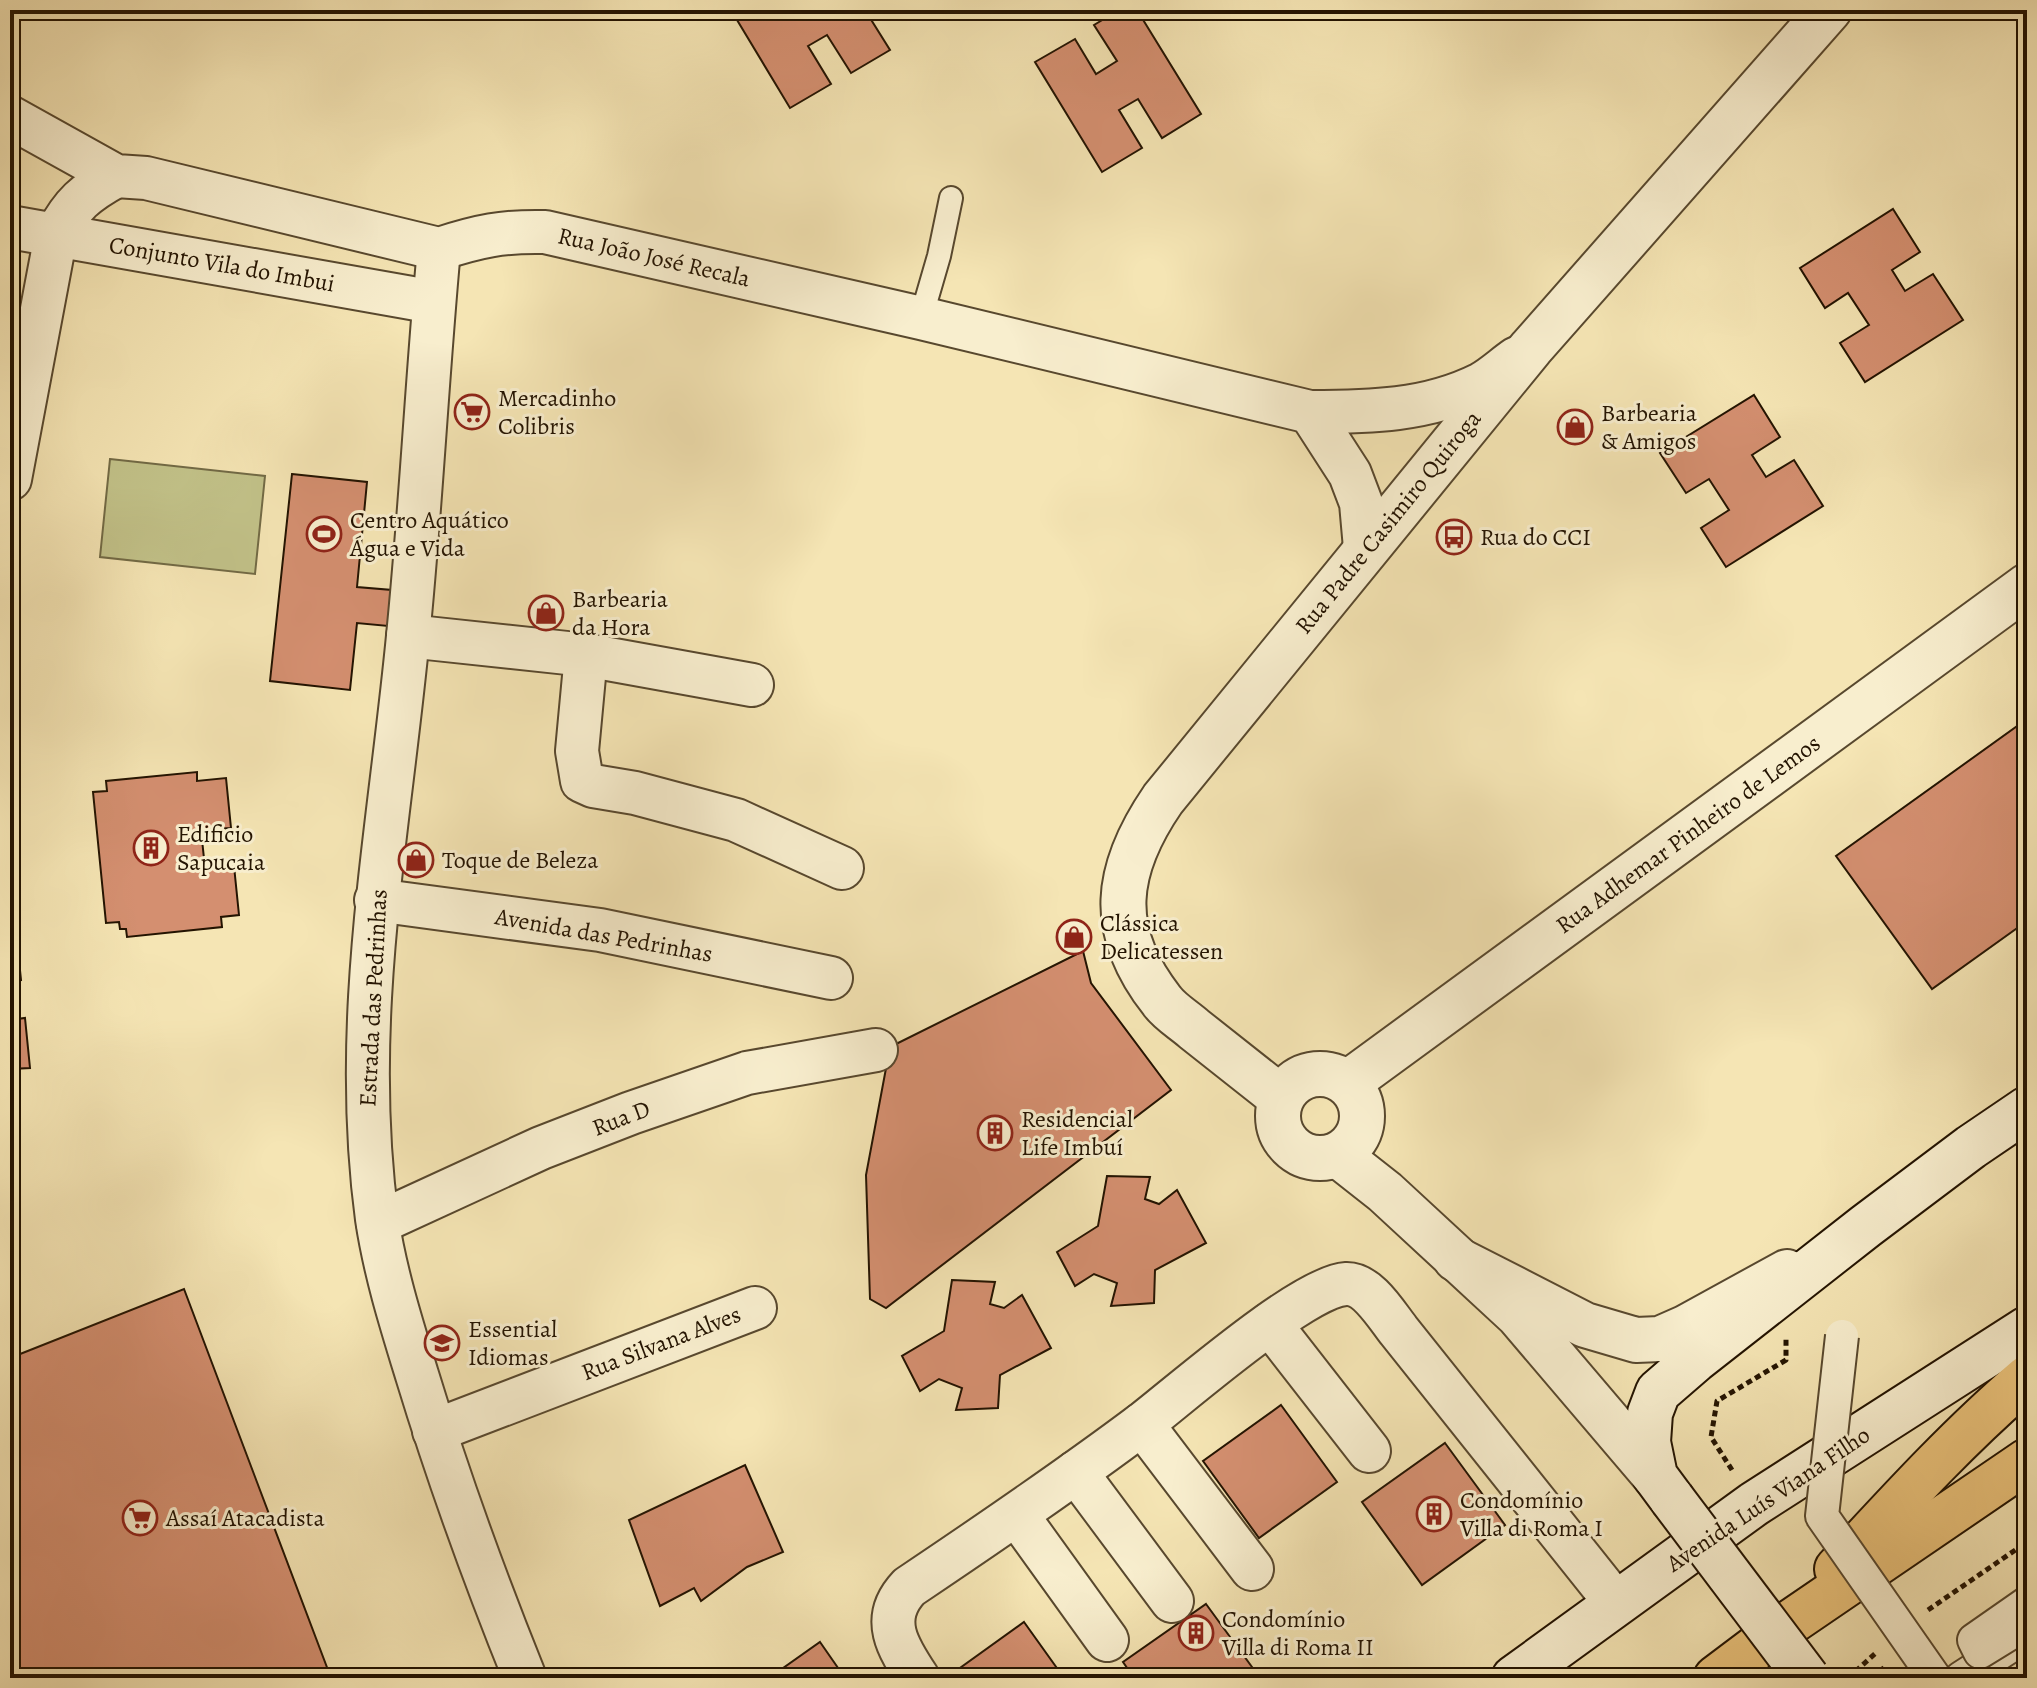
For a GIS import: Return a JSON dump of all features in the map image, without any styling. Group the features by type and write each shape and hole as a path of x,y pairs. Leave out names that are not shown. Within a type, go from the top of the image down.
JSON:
{"highway":[{"path":"1785,1626 1894,1508 2001,1400 2027,1378"},
{"path":"1716,1678 1785,1626 2027,1461"}],"street":[{"name":"Rua Padre Casimiro Quiroga","path":"1289,1088 1238,1064 1163,1003 1141,969 1127,937 1123,914 1131,855 1143,828 1365,548 1531,348 1829,10"},
{"path":"10,117 116,176 146,178 439,249"},
{"path":"10,479 16,408 56,235 70,209 91,189 116,176"},
{"name":"Conjunto Vila do Imbui","path":"10,227 434,302"},
{"name":"Rua João José Recala","path":"439,249 507,231 545,232 921,318 1310,412 1410,408 1483,383 1531,348"},
{"name":"Estrada das Pedrinhas","path":"439,249 408,636 376,900 367,1030 367,1133 378,1223 392,1294 434,1431 525,1678"},
{"path":"1310,412 1350,474 1361,503 1365,548"},
{"name":"Rua Adhemar Pinheiro de Lemos","path":"1349,1082 2027,586"},
{"path":"408,636 586,655 752,685"},
{"path":"586,655 577,751 582,781 736,820 842,868"},
{"name":"Avenida das Pedrinhas","path":"376,900 600,930 831,978"},
{"name":"Rua D","path":"378,1223 554,1143 631,1113 747,1073 876,1050"},
{"path":"1325,1072 1349,1082 1364,1109 1348,1147 1312,1158 1290,1146 1277,1123 1289,1088 1325,1072"},
{"path":"1664,1488 1648,1442 1650,1413 1658,1392 1866,1226 2019,1121"},
{"path":"1348,1147 1385,1192 1518,1315 1664,1488 1807,1678"},
{"path":"1456,1259 1585,1325 1636,1340 1660,1339 1741,1298 1866,1226"},
{"path":"918,1678 901,1652 893,1630 897,1600 909,1587 1017,1515 1142,1424 1270,1324 1323,1290 1349,1284 1361,1288 1408,1343 1616,1603"},
{"name":"Rua Silvana Alves","path":"434,1431 755,1308"},
{"path":"1270,1324 1369,1451"},
{"name":"Avenida Luís Viana Filho","path":"1514,1678 1754,1504 2027,1329"},
{"path":"1842,1336 1822,1516 1935,1678"},
{"path":"1142,1424 1252,1569"},
{"path":"1076,1472 1172,1601"},
{"path":"1017,1515 1107,1640"},
{"path":"2027,1603 1974,1640 1980,1652 2027,1623"},
{"path":"1982,1643 2027,1614"},
{"path":"1961,1678 2027,1636"}],"lane":[{"path":"921,318 939,256 951,198"}],"path":[{"path":"1711,1437 1717,1401 1786,1360"},
{"path":"1921,1615 2027,1542"},
{"path":"1848,1678 1879,1651"}],"green space":[{"path":"110,459 265,476 255,574 100,557"}],"building":[{"path":"731,10 865,10 890,50 851,73 827,35 808,46 831,84 790,108"},
{"path":"1119,10 1137,10 1201,114 1162,138 1138,99 1119,110 1142,148 1102,172 1035,62 1075,39 1096,74 1117,61 1094,25"},
{"path":"1893,209 1920,252 1892,270 1905,291 1933,274 1963,320 1865,382 1840,343 1869,325 1848,293 1825,308 1800,268"},
{"path":"1754,395 1780,437 1752,455 1766,477 1794,460 1823,506 1726,567 1701,528 1729,510 1709,479 1686,493 1660,453"},
{"name":"Centro Aquático Água e Vida","path":"292,474 367,482 357,587 392,590 388,626 357,623 350,690 270,681"},
{"path":"2027,719 2027,921 1932,989 1836,856"},
{"name":"Edificio Sapucaia","path":"197,772 197,781 226,778 231,828 201,830 205,868 234,866 239,915 221,917 222,927 127,937 126,929 120,929 119,922 106,923 93,792 107,791 106,781"},
{"path":"10,931 16,931 21,980 10,981"},
{"name":"Residencial Life Imbuí","path":"1083,951 1091,983 1171,1090 886,1308 870,1299 866,1175 890,1047"},
{"path":"25,1018 30,1068 11,1069 13,1080 10,1081 10,1020"},
{"path":"1107,1176 1150,1177 1145,1199 1159,1204 1177,1190 1206,1243 1155,1270 1154,1303 1111,1306 1117,1283 1094,1274 1075,1286 1057,1252 1098,1226"},
{"path":"952,1280 995,1282 990,1304 1004,1308 1022,1295 1051,1348 1000,1375 998,1408 956,1410 962,1388 939,1379 920,1391 902,1356 944,1331"},
{"name":"Assaí Atacadista","path":"184,1289 331,1678 10,1678 10,1358"},
{"path":"1281,1405 1337,1482 1259,1538 1203,1461"},
{"name":"Condomínio Villa di Roma I","path":"1445,1443 1505,1525 1422,1585 1362,1502"},
{"path":"745,1465 783,1552 747,1567 701,1601 694,1588 660,1606 629,1520"},
{"name":"Condomínio Villa di Roma II","path":"1206,1604 1260,1678 1134,1678 1123,1662"},
{"path":"1024,1622 1064,1678 946,1678"},
{"path":"820,1642 845,1678 769,1678"}],"place":[{"name":"Mercadinho Colibris","path":"472,412"},
{"name":"Barbearia & Amigos","path":"1575,427"},
{"name":"Centro Aquático Água e Vida","path":"324,534"},
{"name":"Rua do CCI","path":"1454,537"},
{"name":"Barbearia da Hora","path":"546,613"},
{"name":"Edificio Sapucaia","path":"151,848"},
{"name":"Toque de Beleza","path":"416,860"},
{"name":"Clássica Delicatessen","path":"1074,937"},
{"name":"Residencial Life Imbuí","path":"995,1133"},
{"name":"Essential Idiomas","path":"442,1343"},
{"name":"Condomínio Villa di Roma I","path":"1434,1514"},
{"name":"Assaí Atacadista","path":"140,1518"},
{"name":"Condomínio Villa di Roma II","path":"1196,1633"}]}
